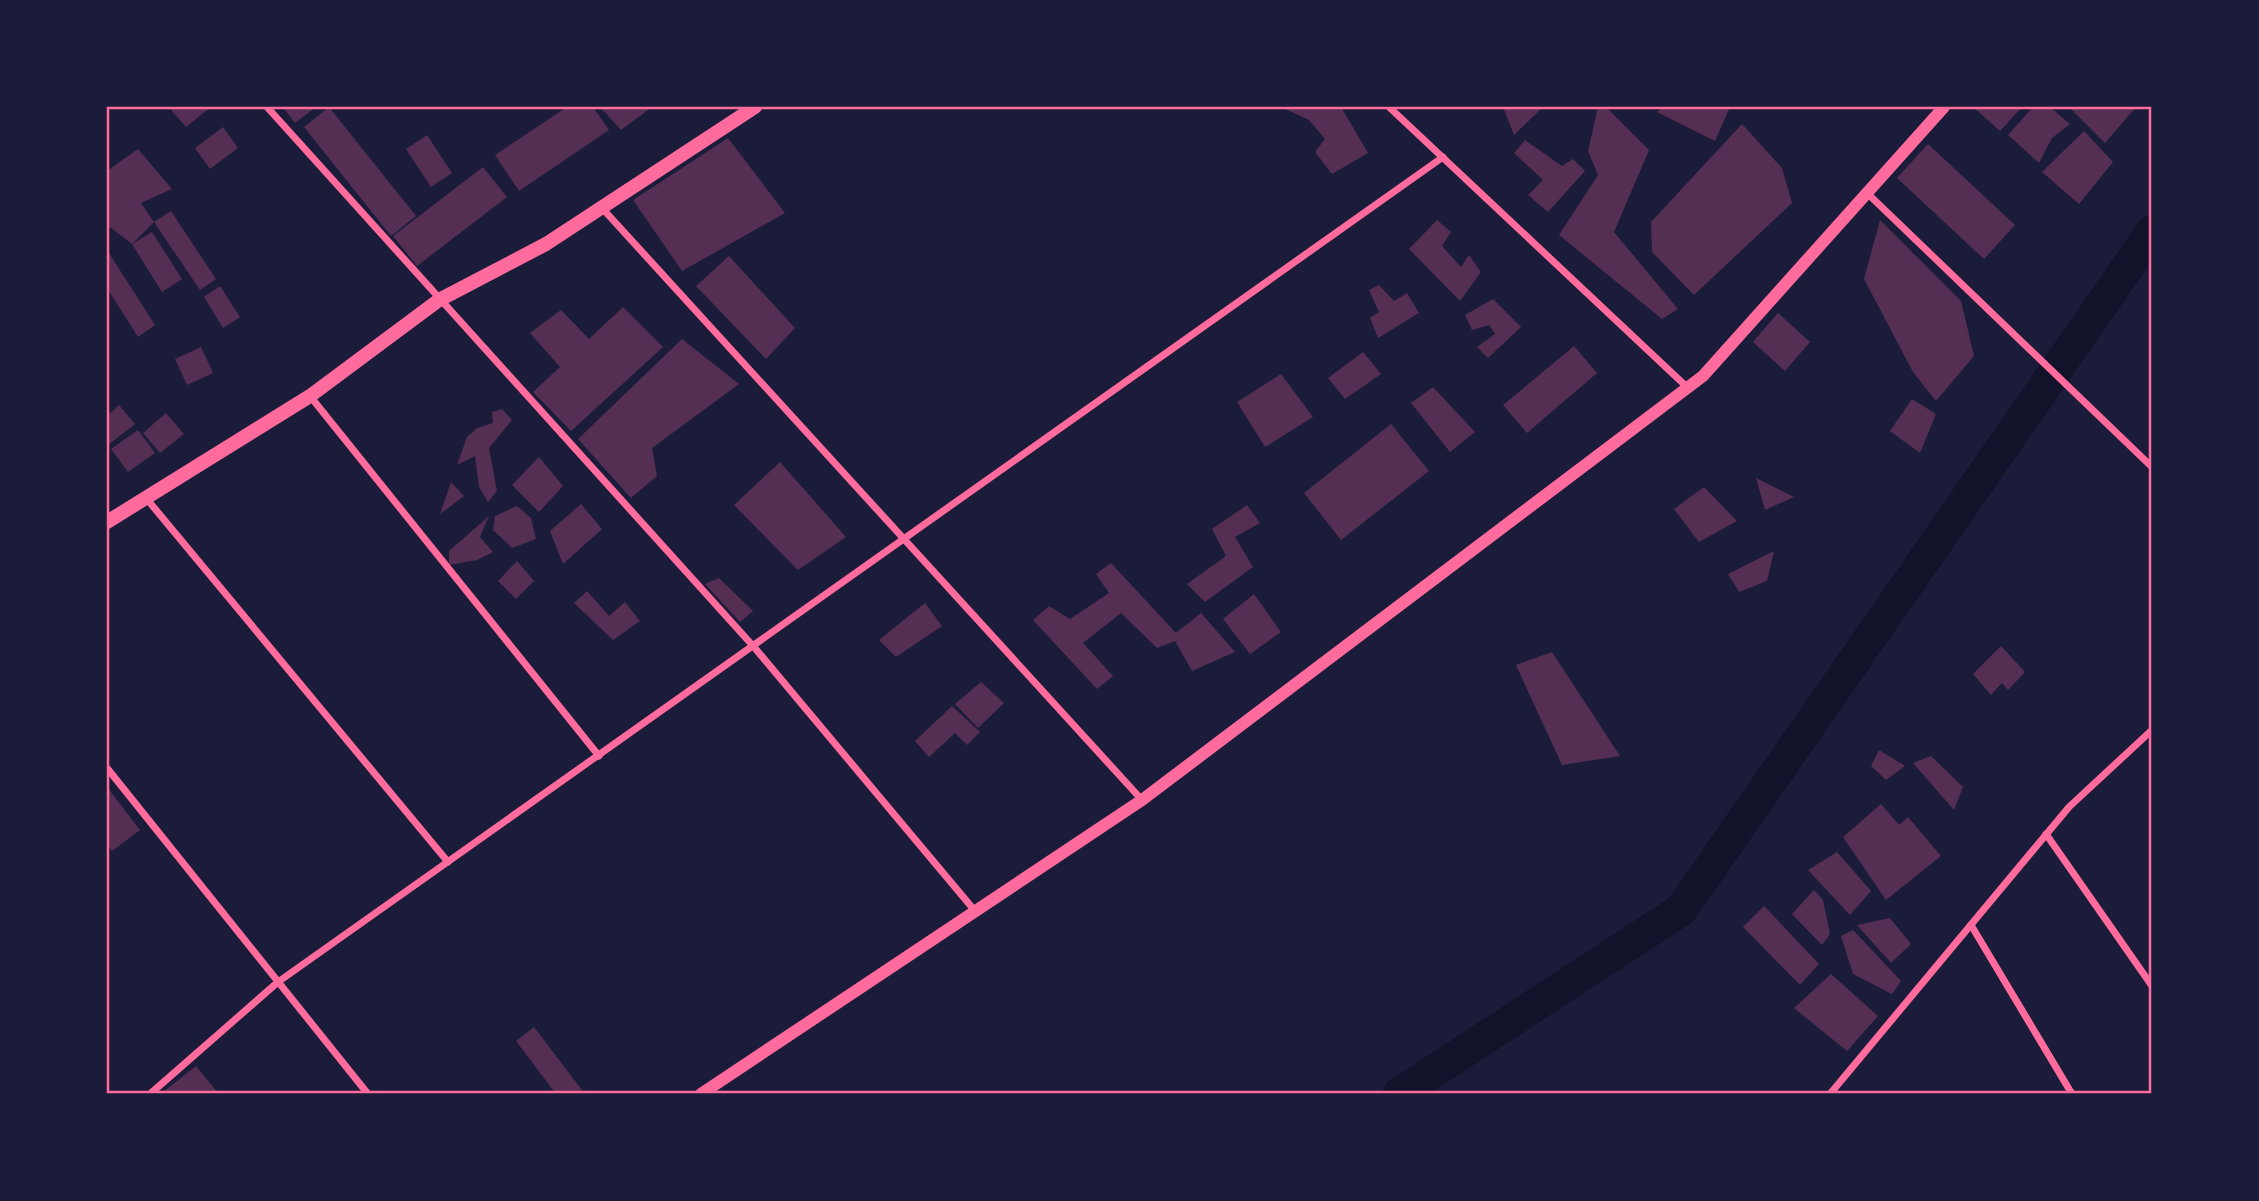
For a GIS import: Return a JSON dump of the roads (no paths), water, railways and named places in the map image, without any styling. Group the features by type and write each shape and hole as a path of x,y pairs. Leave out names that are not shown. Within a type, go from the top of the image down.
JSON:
{"main road":[{"path":"107,522 310,396 439,300 547,244 755,107"}],"street":[{"path":"267,107 754,647 975,911"},
{"path":"1390,107 1688,388"},
{"path":"701,1094 1142,800 1688,388 1703,376 1944,107"},
{"path":"150,1094 278,982 1443,157"},
{"path":"1867,193 2152,467"},
{"path":"602,208 1142,800"},
{"path":"310,396 598,756"},
{"path":"146,498 448,862"},
{"path":"1829,1094 2069,807 2152,730"},
{"path":"107,768 368,1094"},
{"path":"2046,834 2152,986"},
{"path":"1970,925 2072,1094"}],"waterway":[{"path":"1399,1094 1681,910 2152,232"}]}
